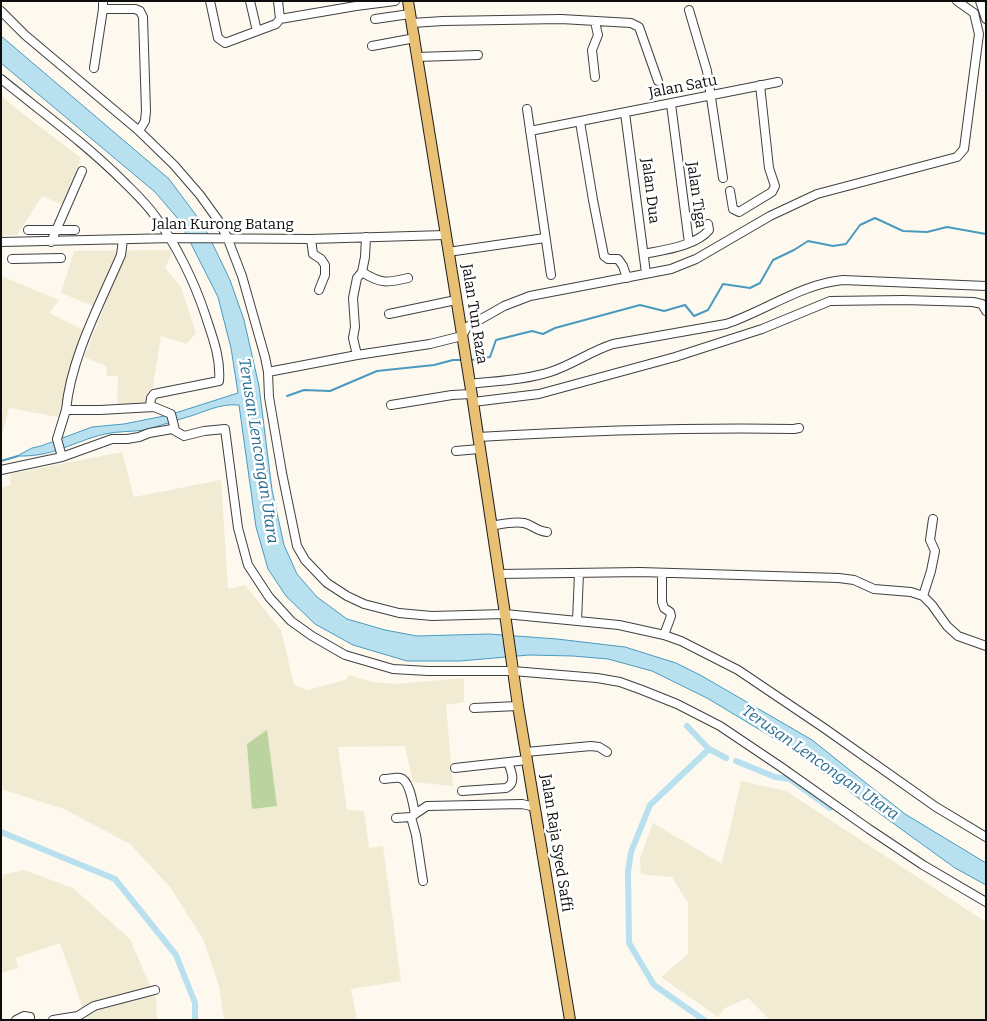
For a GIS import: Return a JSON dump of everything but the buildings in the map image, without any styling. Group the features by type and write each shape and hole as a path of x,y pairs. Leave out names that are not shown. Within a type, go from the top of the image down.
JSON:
{"main road":[{"name":"Jalan Tun Raza","path":"408,1 468,371 512,669"},
{"name":"Jalan Raja Syed Saffi","path":"512,669 570,1020"}],"street":[{"path":"210,1 218,38 222,42 230,43 238,37 276,24 280,19 280,2"},
{"path":"250,1 257,31"},
{"path":"280,19 327,10 395,1"},
{"path":"268,372 357,355 430,344 462,336 466,327 504,306 530,296 671,269 696,259 770,216 817,194 959,155 964,149 979,34 974,12 958,1"},
{"path":"980,1 986,19"},
{"path":"94,68 103,5 140,11 143,17 146,111 145,121 139,131"},
{"path":"689,10 707,71 723,178"},
{"path":"1,11 25,35 139,131 174,165 200,195 218,220 227,237 242,276 268,372 269,397 295,538 300,553 318,575 336,589 355,600 398,613 432,616 505,614 576,621 619,626 664,635 681,641 738,670 936,807 986,837"},
{"path":"375,19 411,18 443,21 583,19 595,22 631,23 639,27 658,81"},
{"path":"595,22 598,34 592,50 595,77"},
{"path":"372,46 415,38"},
{"path":"417,57 478,55"},
{"path":"1,79 107,165 154,215 172,238 198,295 218,351 219,379 217,382 154,394 151,398 150,407"},
{"name":"Jalan Satu","path":"530,131 778,82"},
{"path":"730,192 732,209 739,212 772,192 775,186 769,168 760,86"},
{"name":"Jalan Tiga","path":"644,254 689,243 671,104"},
{"path":"528,109 551,275"},
{"name":"Jalan Dua","path":"625,113 646,273"},
{"path":"580,122 604,256 608,259 618,259 624,266 627,278"},
{"path":"51,242 82,171"},
{"path":"689,243 706,233 709,230 708,224"},
{"path":"28,230 75,230"},
{"name":"Jalan Kurong Batang","path":"1,242 212,237 366,238 446,236"},
{"path":"311,238 313,254 321,259 326,266 319,290"},
{"path":"357,355 353,338 355,327 353,298 357,278 362,272 366,238"},
{"path":"448,252 545,238"},
{"path":"61,455 57,439 66,410 72,375 78,356 121,256 123,240"},
{"path":"26,242 26,259"},
{"path":"12,259 61,258"},
{"path":"362,272 376,281 385,283 408,278"},
{"path":"471,394 564,367 613,344 726,324 806,289 828,282 843,280 986,286"},
{"path":"389,314 456,300"},
{"path":"391,405 452,395 539,394 675,357 747,334 830,301 903,300 973,302 982,304 986,311"},
{"path":"66,410 159,408 171,414 174,426 184,436 224,428 226,430 238,528 248,565 269,597 291,620 312,636 345,655 393,669 428,671 512,669 620,682 677,704 720,726 869,829 986,902"},
{"path":"1,470 61,455 108,440 127,439 174,426"},
{"path":"478,437 572,431 799,428"},
{"path":"456,451 479,449"},
{"path":"923,596 935,550 930,540 933,519"},
{"path":"491,526 513,522 524,523 540,532 547,532"},
{"path":"576,621 579,573"},
{"path":"662,573 662,602 664,608 670,612 671,616 664,635"},
{"path":"499,574 662,573 854,580 874,589 911,592 923,596 947,626 958,636 986,646"},
{"path":"474,708 518,706"},
{"path":"455,768 508,762 526,756 580,746 598,747 607,752"},
{"path":"462,791 511,786 513,782 512,772 508,762"},
{"path":"384,779 401,778 406,780 410,789 423,881"},
{"path":"396,818 413,816 426,806 522,804 535,807"},
{"path":"53,1020 73,1018 94,1006 155,990"},
{"path":"16,1020 24,1016 30,1017 30,1020"}],"shaded area":[{"path":"1,95 81,158 63,205 42,196 17,235 1,236"},
{"path":"170,250 171,255 165,268 181,287 196,333 187,344 161,336 150,405 117,405 118,376 107,376 106,366 84,357 103,310 61,293 74,251"},
{"path":"1,276 59,300 49,313 88,332 72,363 63,418 9,408 1,439"},
{"path":"122,452 134,497 221,480 228,589 245,585 281,630 294,685 308,690 345,680 349,675 373,682 395,684 464,678 464,702 446,705 453,786 413,782 405,746 338,747 347,810 364,811 369,848 383,846 401,981 351,989 357,1020 224,1020 219,986 203,939 170,887 130,844 64,809 1,789 1,487 11,485 10,474"},
{"path":"741,781 786,791 986,922 986,1020 770,1020 748,998 725,1008 718,1017 661,977 688,954 688,903 672,877 641,874 640,858 653,823 722,864"},
{"path":"24,870 73,888 130,939 156,999 157,1020 87,1020 60,943 16,958 18,968 1,973 1,875"}],"green space":[{"path":"267,730 277,806 252,809 247,744"}],"water":[{"name":"Terusan Lencongan Utara","path":"1,36 169,179 204,226 230,280 244,320 259,386 272,490 284,545 297,574 317,597 347,619 385,630 417,636 489,634 557,639 625,647 676,663 812,740 905,814 986,863 986,885 955,868 785,745 707,698 652,671 608,659 573,656 529,655 460,661 407,661 353,645 315,624 286,596 268,569 256,527 239,405 225,405 144,430 115,432 93,437 53,452 17,456 32,448 92,427 124,424 169,415 238,393 231,348 218,297 179,220 155,192 1,63"}],"waterway":[{"path":"471,360 490,357 496,340 532,331 543,334 555,328 640,305 664,311 685,305 694,316 708,310 723,284 750,288 760,283 773,260 808,241 833,246 846,244 860,225 875,218 903,231 927,232 947,227 986,234"},
{"path":"287,396 304,390 330,391 377,371 464,360"},
{"path":"1,461 18,456"},
{"path":"687,726 709,749"},
{"path":"704,1020 654,985 629,943 628,872 631,852 650,805 709,749 726,758"},
{"path":"736,761 775,777 790,779 830,808"},
{"path":"1,832 115,879 176,955 195,1003 195,1020"}]}
